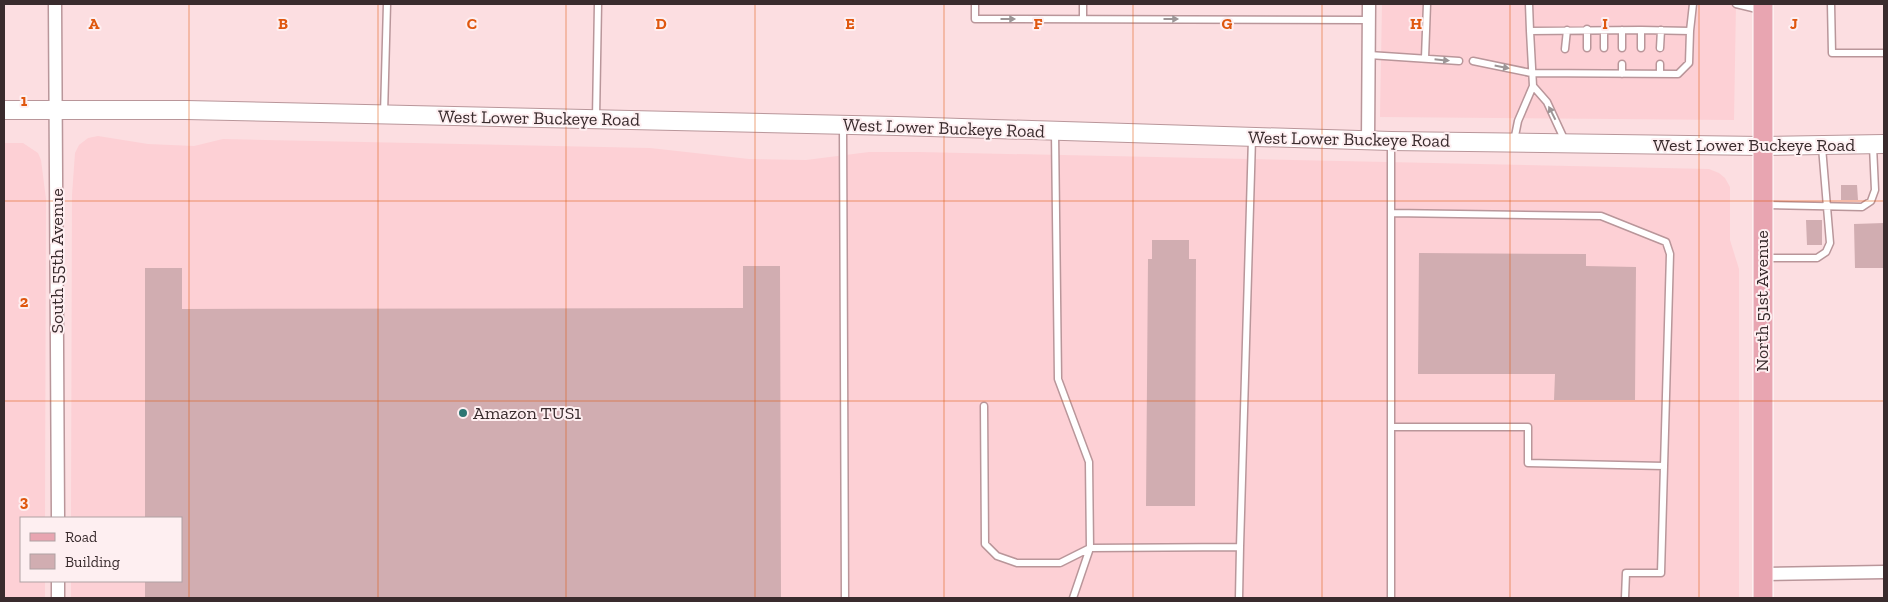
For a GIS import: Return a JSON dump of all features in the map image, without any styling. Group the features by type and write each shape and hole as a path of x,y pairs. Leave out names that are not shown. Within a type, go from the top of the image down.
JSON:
{"main road":[{"name":"North 51st Avenue","path":"1762,7 1763,598"},
{"name":"West Lower Buckeye Road","path":"4,110 186,110 843,125 1368,141 1762,146 1879,144"}],"street":[{"name":"South 55th Avenue","path":"56,4 58,517"},
{"path":"1368,141 1369,4"},
{"path":"1763,574 1884,572"},
{"path":"58,582 58,598"}],"lane":[{"path":"384,115 387,4"},
{"path":"596,120 598,4"},
{"path":"974,4 974,19 1369,20"},
{"path":"1083,4 1083,19"},
{"path":"1426,58 1427,4"},
{"path":"1529,4 1533,86 1546,102 1566,144"},
{"path":"1474,61 1531,73 1678,74 1689,63 1692,4"},
{"path":"1736,4 1762,7"},
{"path":"1831,4 1832,53 1884,53"},
{"path":"1530,30 1587,29 1690,32"},
{"path":"1587,29 1587,48"},
{"path":"1565,48 1566,30"},
{"path":"1604,30 1604,48"},
{"path":"1622,30 1622,48"},
{"path":"1641,30 1641,48"},
{"path":"1660,48 1661,30"},
{"path":"1369,55 1459,61"},
{"path":"1622,64 1622,74"},
{"path":"1660,64 1660,74"},
{"path":"1566,65 1566,74"},
{"path":"1642,65 1642,74"},
{"path":"1587,66 1587,74"},
{"path":"1604,66 1604,74"},
{"path":"1513,143 1518,121 1533,86"},
{"path":"843,125 845,598"},
{"path":"1054,131 1058,379 1089,462 1090,548 1074,598"},
{"path":"1239,598 1252,137"},
{"path":"1391,141 1391,598"},
{"path":"1762,205 1862,207 1871,201 1875,190 1879,144"},
{"path":"1762,258 1817,258 1826,252 1830,243 1822,146"},
{"path":"1392,212 1601,216 1666,242 1670,254 1661,573 1626,573 1626,598"},
{"path":"984,406 985,544 997,556 1017,563 1060,563 1090,548 1240,546"},
{"path":"1392,427 1528,427 1528,464 1664,466"}],"shaded area":[{"path":"1382,4 1736,4 1734,120 1380,117"},
{"path":"98,136 148,144 194,146 223,139 650,148 749,159 806,160 869,152 919,152 1709,169 1725,178 1730,187 1730,240 1739,269 1739,598 71,598 71,582 182,582 182,517 71,517 72,195 75,153 79,145 88,138"},
{"path":"4,143 23,143 38,153 41,160 46,199 45,517 20,517 20,582 45,582 45,598 4,598"}],"building":[{"path":"1841,185 1857,185 1858,200 1841,200"},
{"path":"1806,220 1822,220 1822,245 1807,245"},
{"path":"1884,223 1884,268 1855,268 1854,224"},
{"path":"1152,240 1189,240 1189,259 1196,259 1195,506 1146,506 1148,259 1152,259"},
{"path":"1419,253 1586,254 1586,266 1636,267 1635,400 1554,400 1555,374 1418,374"},
{"name":"Amazon TUS1","path":"743,266 780,266 781,598 145,598 145,582 182,582 182,517 145,517 145,268 182,268 182,309 743,308"}],"place":[{"name":"Amazon TUS1","path":"463,413"}]}
